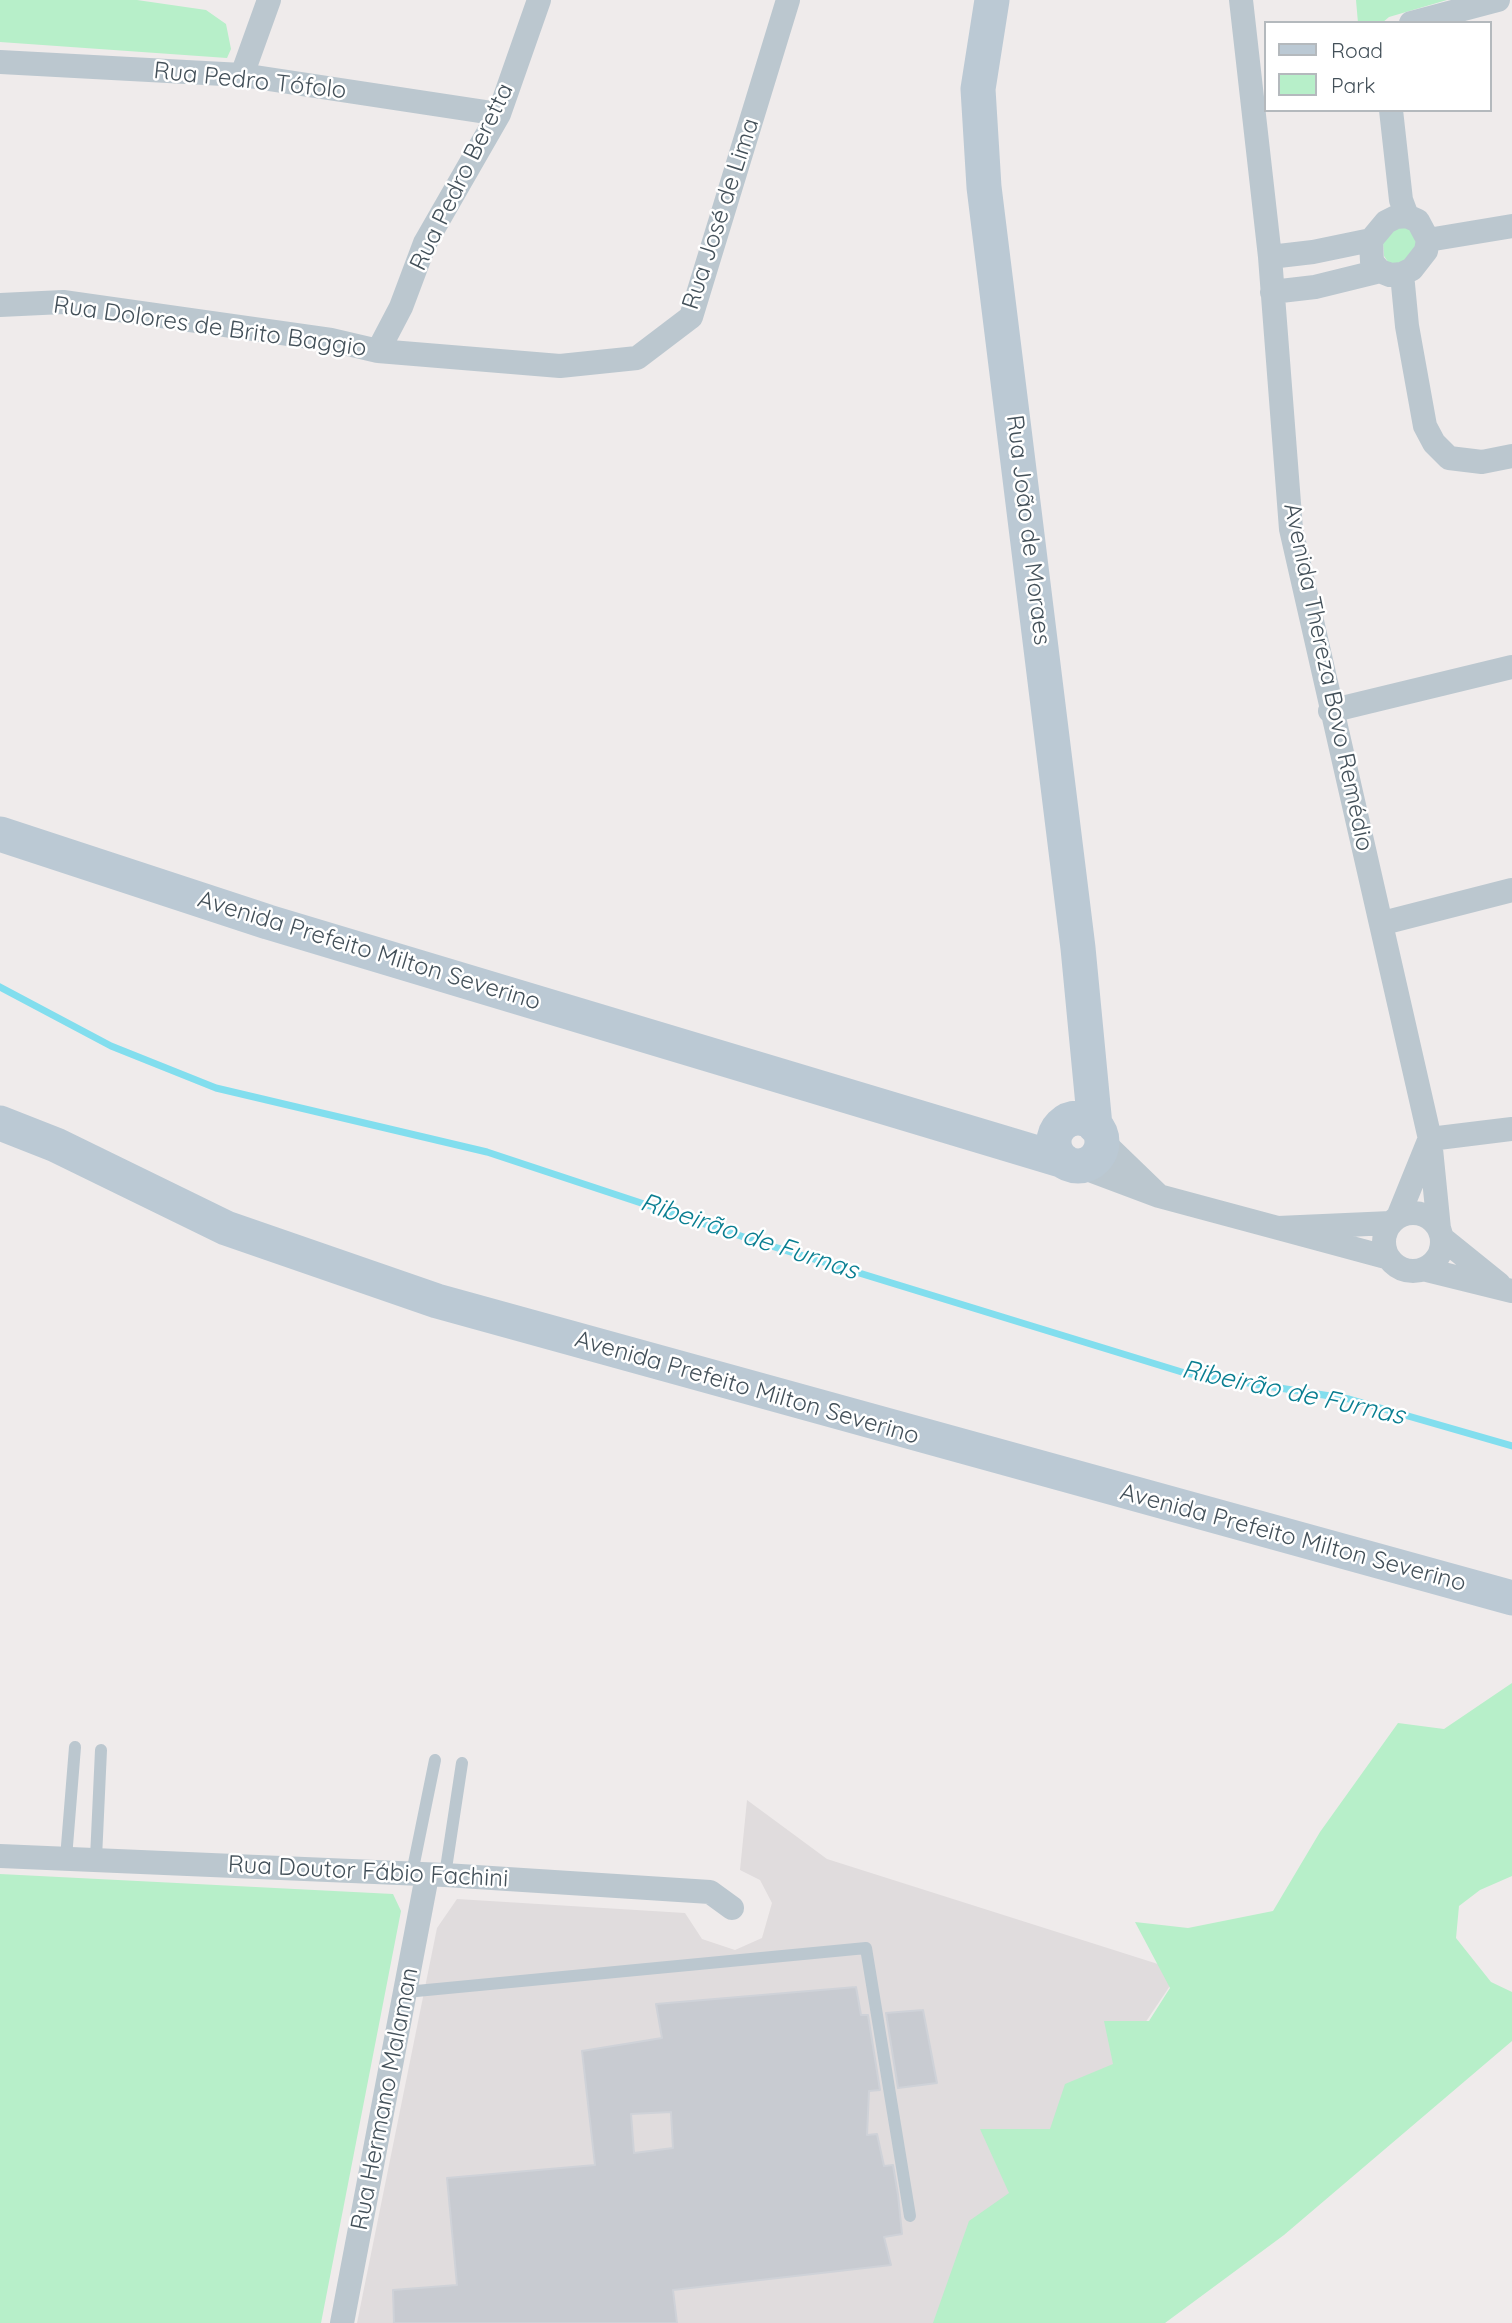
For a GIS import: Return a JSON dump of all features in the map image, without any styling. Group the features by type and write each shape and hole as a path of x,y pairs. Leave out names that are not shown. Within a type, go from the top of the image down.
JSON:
{"street":[{"path":"242,75 269,0"},
{"name":"Rua Pedro Beretta","path":"378,351 401,307 425,243 499,114 539,0"},
{"name":"Rua José de Lima","path":"378,351 560,366 637,358 691,317 788,0"},
{"name":"Rua João de Moraes","path":"992,0 978,89 984,187 1031,551 1090,1061 1081,1128"},
{"name":"Avenida Thereza Bovo Remédio","path":"1241,0 1270,257 1291,529 1330,711 1383,923 1430,1139 1441,1234"},
{"path":"1419,21 1498,0"},
{"name":"Rua Pedro Tófolo","path":"0,62 242,75 499,114"},
{"path":"1391,112 1401,200 1407,216"},
{"path":"1270,257 1313,252 1371,240 1386,222 1396,217 1407,216 1418,220 1428,240 1426,251 1412,269 1272,292"},
{"path":"1428,240 1512,226"},
{"path":"1371,240 1372,262 1391,273 1407,326 1425,426 1434,443 1449,458 1482,462 1512,456"},
{"name":"Rua Dolores de Brito Baggio","path":"0,305 63,302 331,340 378,351"},
{"path":"1330,711 1512,667"},
{"name":"Avenida Prefeito Milton Severino","path":"0,834 268,922 1071,1163 1159,1196 1389,1258 1405,1269 1423,1269 1509,1290"},
{"path":"1383,923 1512,890"},
{"name":"Avenida Prefeito Milton Severino","path":"0,1124 55,1145 226,1228 437,1301 1512,1598"},
{"path":"1071,1163 1058,1155 1054,1140 1081,1128"},
{"name":"Avenida Prefeito Milton Severino","path":"981,1137 1081,1128 1159,1196"},
{"path":"1389,1258 1384,1240 1430,1139 1512,1129"},
{"name":"Avenida Prefeito Milton Severino","path":"1278,1228 1395,1220 1412,1212 1426,1215 1441,1234 1509,1290"},
{"path":"1423,1269 1438,1257 1441,1234"},
{"name":"Rua Doutor Fábio Fachini","path":"0,1856 428,1874 710,1892 732,1908"},
{"name":"Rua Hermano Malaman","path":"342,2323 428,1874"}],"lane":[{"path":"66,1858 75,1747"},
{"path":"96,1858 101,1750"},
{"path":"428,1874 435,1760"},
{"path":"428,1874 462,1763"},
{"path":"406,1992 866,1948 910,2216"}],"shaded area":[{"path":"747,1800 827,1859 1180,1971 943,2323 357,2323 437,1928 457,1899 685,1913 702,1939 735,1950 762,1938 772,1903 760,1880 740,1870"}],"green space":[{"path":"0,0 137,0 206,10 226,24 231,49 227,58 0,42"},
{"path":"1356,0 1447,0 1389,17 1384,21 1358,21"},
{"path":"1408,225 1421,239 1407,260 1395,264 1388,262 1384,256 1383,243 1395,229"},
{"path":"1512,1683 1512,1876 1480,1890 1459,1906 1456,1938 1491,1982 1512,1992 1512,2041 1284,2235 1165,2323 933,2323 969,2221 1009,2193 980,2129 1050,2129 1065,2084 1113,2064 1104,2021 1149,2021 1170,1988 1135,1922 1188,1928 1273,1911 1320,1832 1398,1723 1444,1729"},
{"path":"0,1874 393,1894 401,1911 321,2323 0,2323"}],"building":[{"path":"856,1987 861,2015 868,2015 880,2090 869,2091 867,2135 877,2134 884,2166 893,2165 898,2195 902,2234 884,2237 891,2265 673,2290 677,2323 394,2323 393,2290 457,2285 447,2178 595,2165 582,2051 662,2038 656,2004","holes":["671,2112 673,2148 634,2153 631,2114"]},
{"path":"923,2010 937,2083 898,2088 886,2013"}],"waterway":[{"name":"Ribeirão de Furnas","path":"0,987 111,1046 216,1088 487,1152 768,1245 1185,1373 1349,1399 1512,1446"}]}
